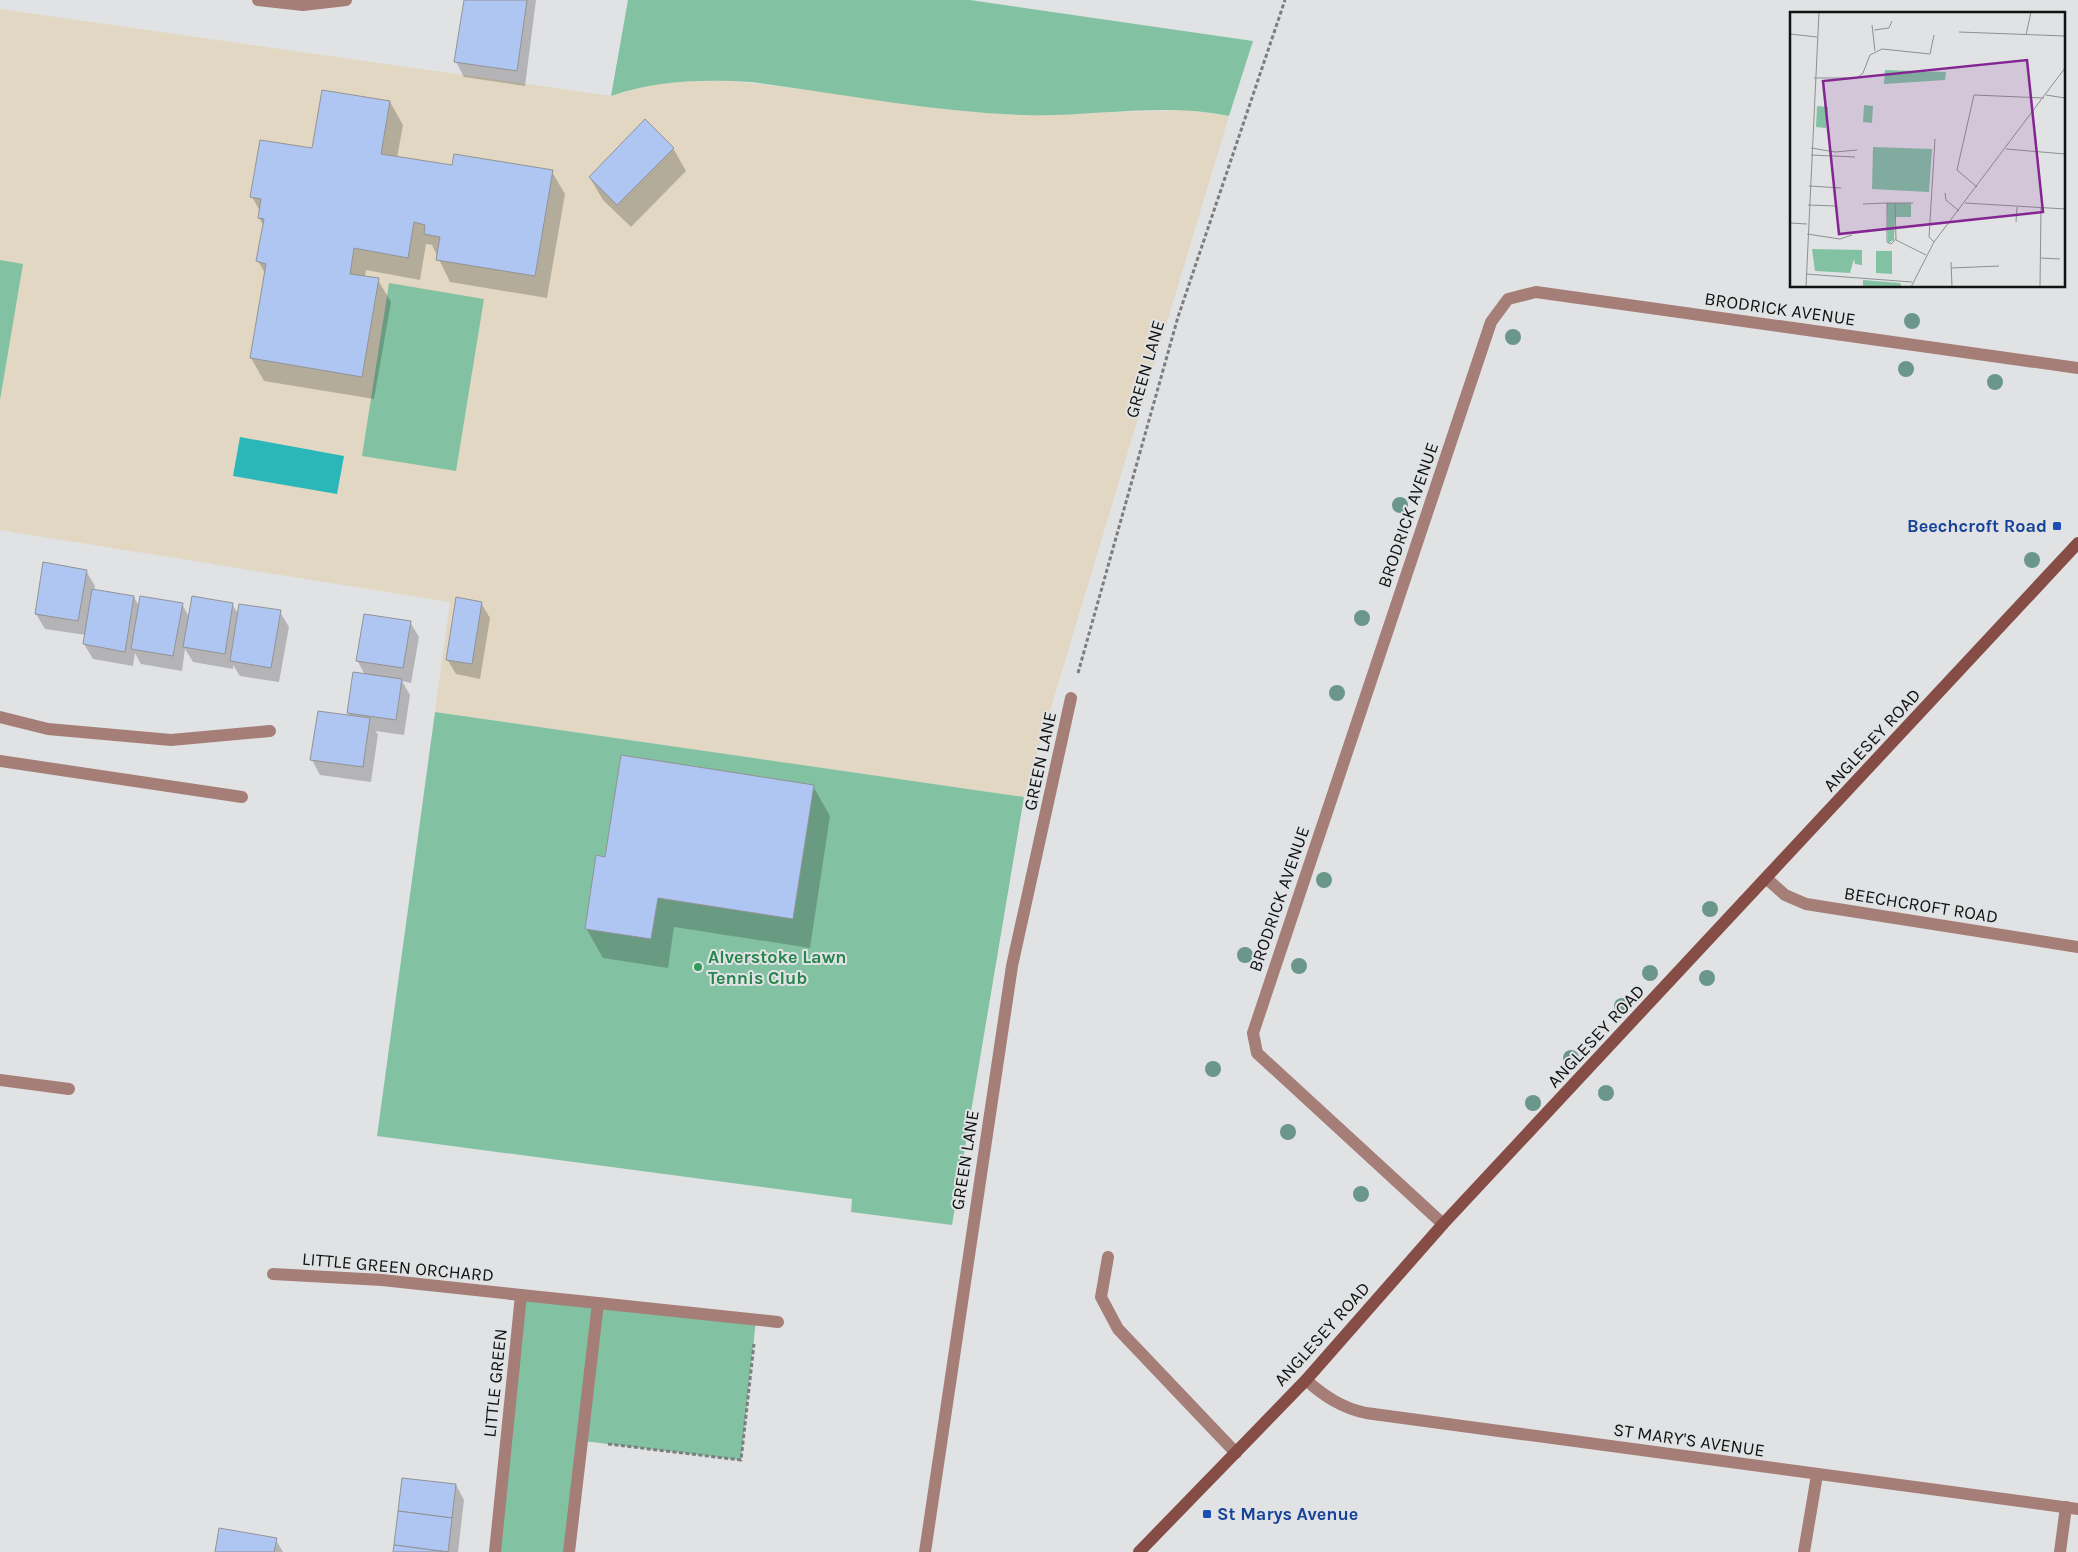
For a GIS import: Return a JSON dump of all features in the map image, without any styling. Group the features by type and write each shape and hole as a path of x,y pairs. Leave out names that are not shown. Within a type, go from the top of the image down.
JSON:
{"street":[{"path":"258,0 303,5 346,0"},
{"name":"BRODRICK AVENUE","path":"1443,1224 1258,1054 1252,1033 1491,322 1508,300 1536,292 2078,368"},
{"name":"ANGLESEY ROAD","path":"1139,1552 1306,1380 1443,1224 1767,879 2078,543"},
{"name":"GREEN LANE","path":"925,1552 1012,966 1071,698"},
{"path":"0,717 48,729 171,740 270,731"},
{"path":"0,761 242,797"},
{"name":"BEECHCROFT ROAD","path":"1767,879 1785,895 1806,904 2078,948"},
{"path":"0,1080 69,1089"},
{"path":"1108,1257 1101,1297 1118,1330 1236,1453"},
{"name":"LITTLE GREEN ORCHARD","path":"273,1274 382,1280 521,1295"},
{"path":"521,1295 778,1322"},
{"name":"LITTLE GREEN","path":"495,1552 521,1295"},
{"path":"569,1552 598,1303"},
{"name":"ST MARY'S AVENUE","path":"1306,1380 1336,1403 1366,1413 2072,1508"},
{"path":"1804,1552 1817,1475"},
{"path":"2060,1552 2072,1508"}],"path":[{"name":"GREEN LANE","path":"1071,698 1178,317 1285,0"},
{"path":"582,1441 741,1460 756,1320"}],"shaded area":[{"path":"0,9 611,96 658,83 724,80 1025,115 1187,110 1229,116 1024,797 435,712 450,602 0,530"}],"green space":[{"path":"628,0 970,0 1253,41 1229,116 1180,110 1050,115 991,113 922,106 733,81 663,84 611,96"},
{"path":"0,260 23,264 0,400"},
{"path":"389,283 484,299 456,471 362,456"},
{"name":"Alverstoke Lawn Tennis Club","path":"435,712 1024,797 952,1225 851,1212 852,1199 377,1136"},
{"path":"521,1295 756,1320 741,1460 583,1441 569,1552 493,1552"}],"water":[{"path":"240,437 344,456 337,494 233,476"}],"building":[{"path":"464,0 527,0 517,71 454,62"},
{"path":"322,90 390,101 381,154 452,165 454,154 553,170 535,276 436,260 440,237 424,234 425,225 414,222 408,258 354,248 350,274 379,278 362,377 250,358 266,264 256,261 264,219 258,218 261,199 250,197 260,140 312,148"},
{"path":"645,119 674,148 617,205 589,177"},
{"path":"43,562 87,570 78,621 35,614"},
{"path":"92,589 134,596 125,652 83,644"},
{"path":"140,596 183,603 173,656 131,649"},
{"path":"192,596 233,603 225,654 183,647"},
{"path":"456,597 482,602 472,664 446,660"},
{"path":"239,604 281,610 271,668 230,661"},
{"path":"364,614 411,621 403,668 356,661"},
{"path":"353,672 402,679 396,720 347,713"},
{"path":"318,711 370,718 363,767 310,760"},
{"path":"621,755 814,785 793,919 658,898 651,939 585,929 596,855 605,857"},
{"path":"402,1478 456,1484 452,1518 398,1511"},
{"path":"398,1511 452,1518 448,1552 394,1545"},
{"path":"219,1528 277,1538 274,1552 215,1552"},
{"path":"394,1545 448,1552 393,1552"}],"place":[{"name":"Beechcroft Road","path":"2057,526"},
{"name":"Alverstoke Lawn Tennis Club","path":"698,967"},
{"name":"St Marys Avenue","path":"1207,1514"}]}
